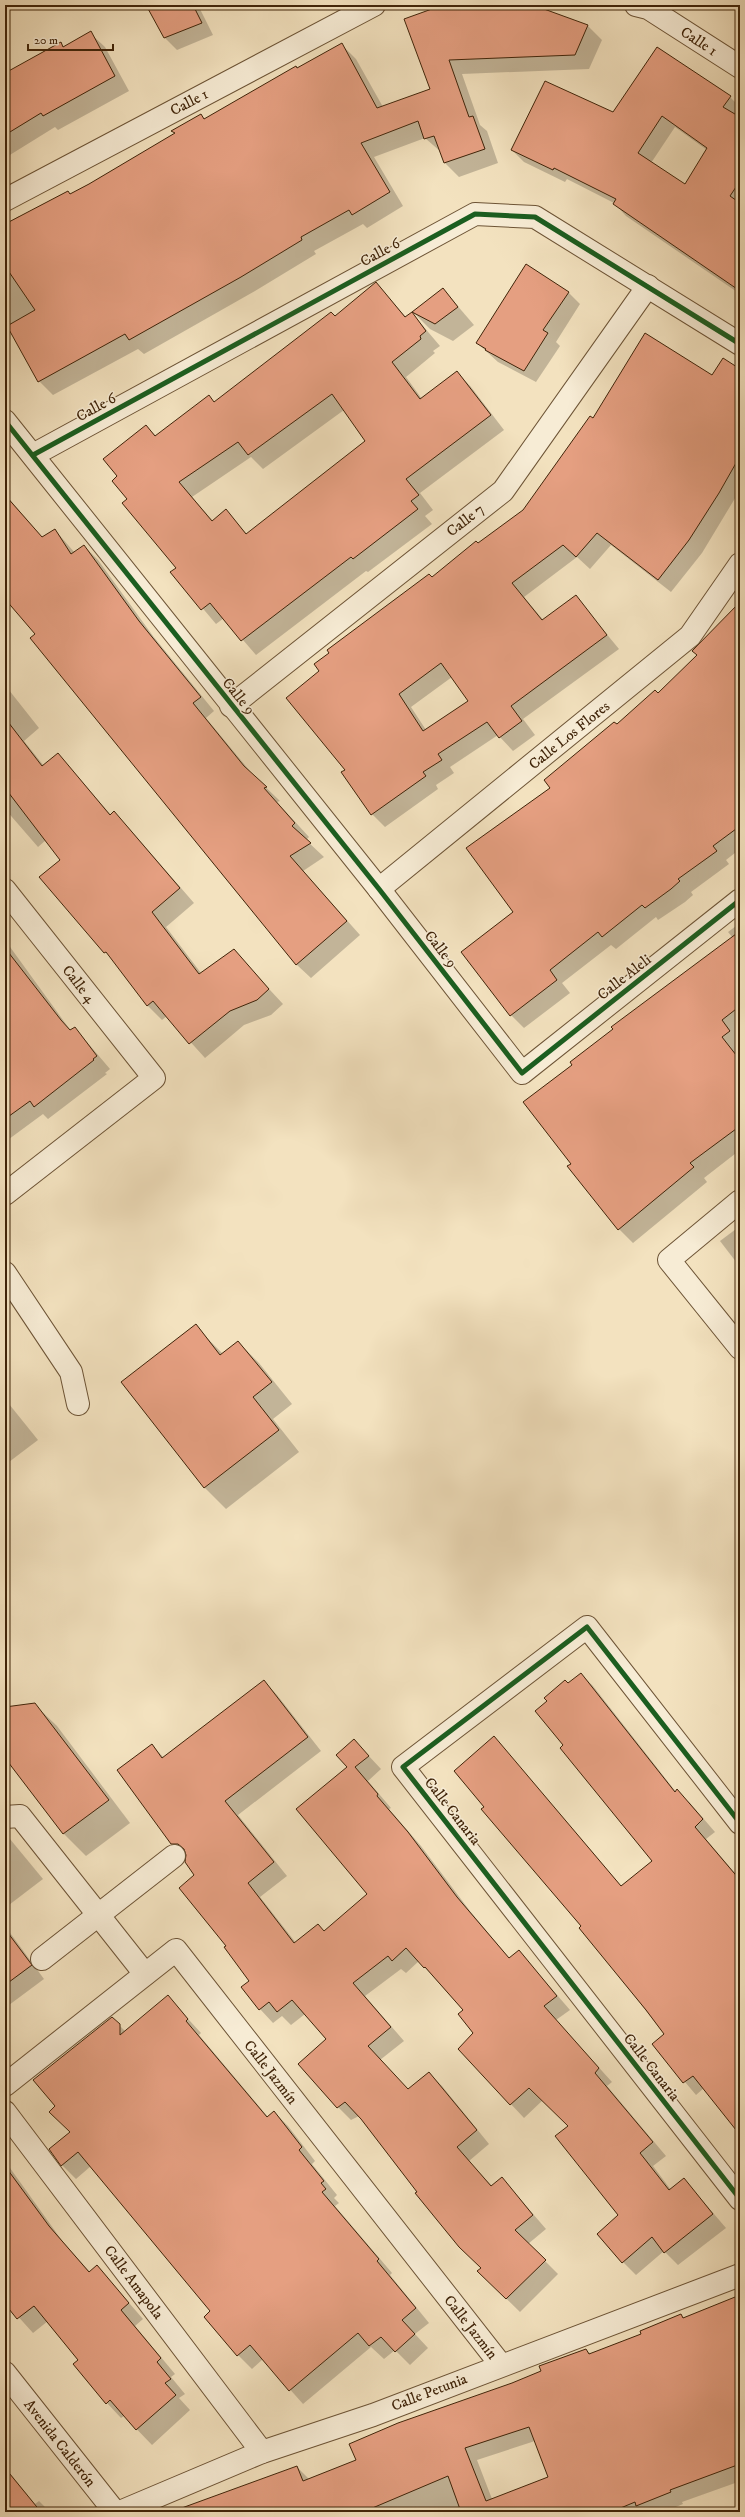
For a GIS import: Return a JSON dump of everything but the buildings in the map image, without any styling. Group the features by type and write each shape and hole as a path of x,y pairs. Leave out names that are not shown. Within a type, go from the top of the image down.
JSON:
{"street":[{"name":"Calle 1","path":"5,200 374,5"},
{"name":"Calle 1","path":"636,5 648,8 740,67"},
{"name":"Calle 6","path":"33,455 474,214 535,217 740,344"},
{"name":"Calle 7","path":"231,706 503,490 648,286"},
{"name":"Calle 9","path":"5,421 231,706 379,889 522,1073"},
{"name":"Calle Los Flores","path":"379,889 690,636 740,564"},
{"name":"Calle 4","path":"5,890 154,1078 5,1194"},
{"name":"Calle Aleli","path":"522,1073 740,900"},
{"path":"740,1201 670,1260 740,1348"},
{"path":"5,1273 71,1372 78,1404"},
{"name":"Calle Canaria","path":"740,1823 587,1627 403,1767 740,2199"},
{"path":"5,1817 20,1816 145,1974"},
{"path":"42,1959 174,1856"},
{"name":"Calle Jazmín","path":"5,2085 176,1950 501,2365"},
{"name":"Calle Amapola","path":"5,2112 262,2452"},
{"name":"Calle Petunia","path":"120,2512 262,2452 373,2415 740,2275"},
{"name":"Avenida Calderón","path":"5,2374 115,2512"}],"cycle path":[{"path":"33,455 475,214 535,217 740,344"},
{"path":"5,421 379,889 522,1073 740,900"},
{"path":"740,1823 587,1627 403,1767 740,2199"}]}
